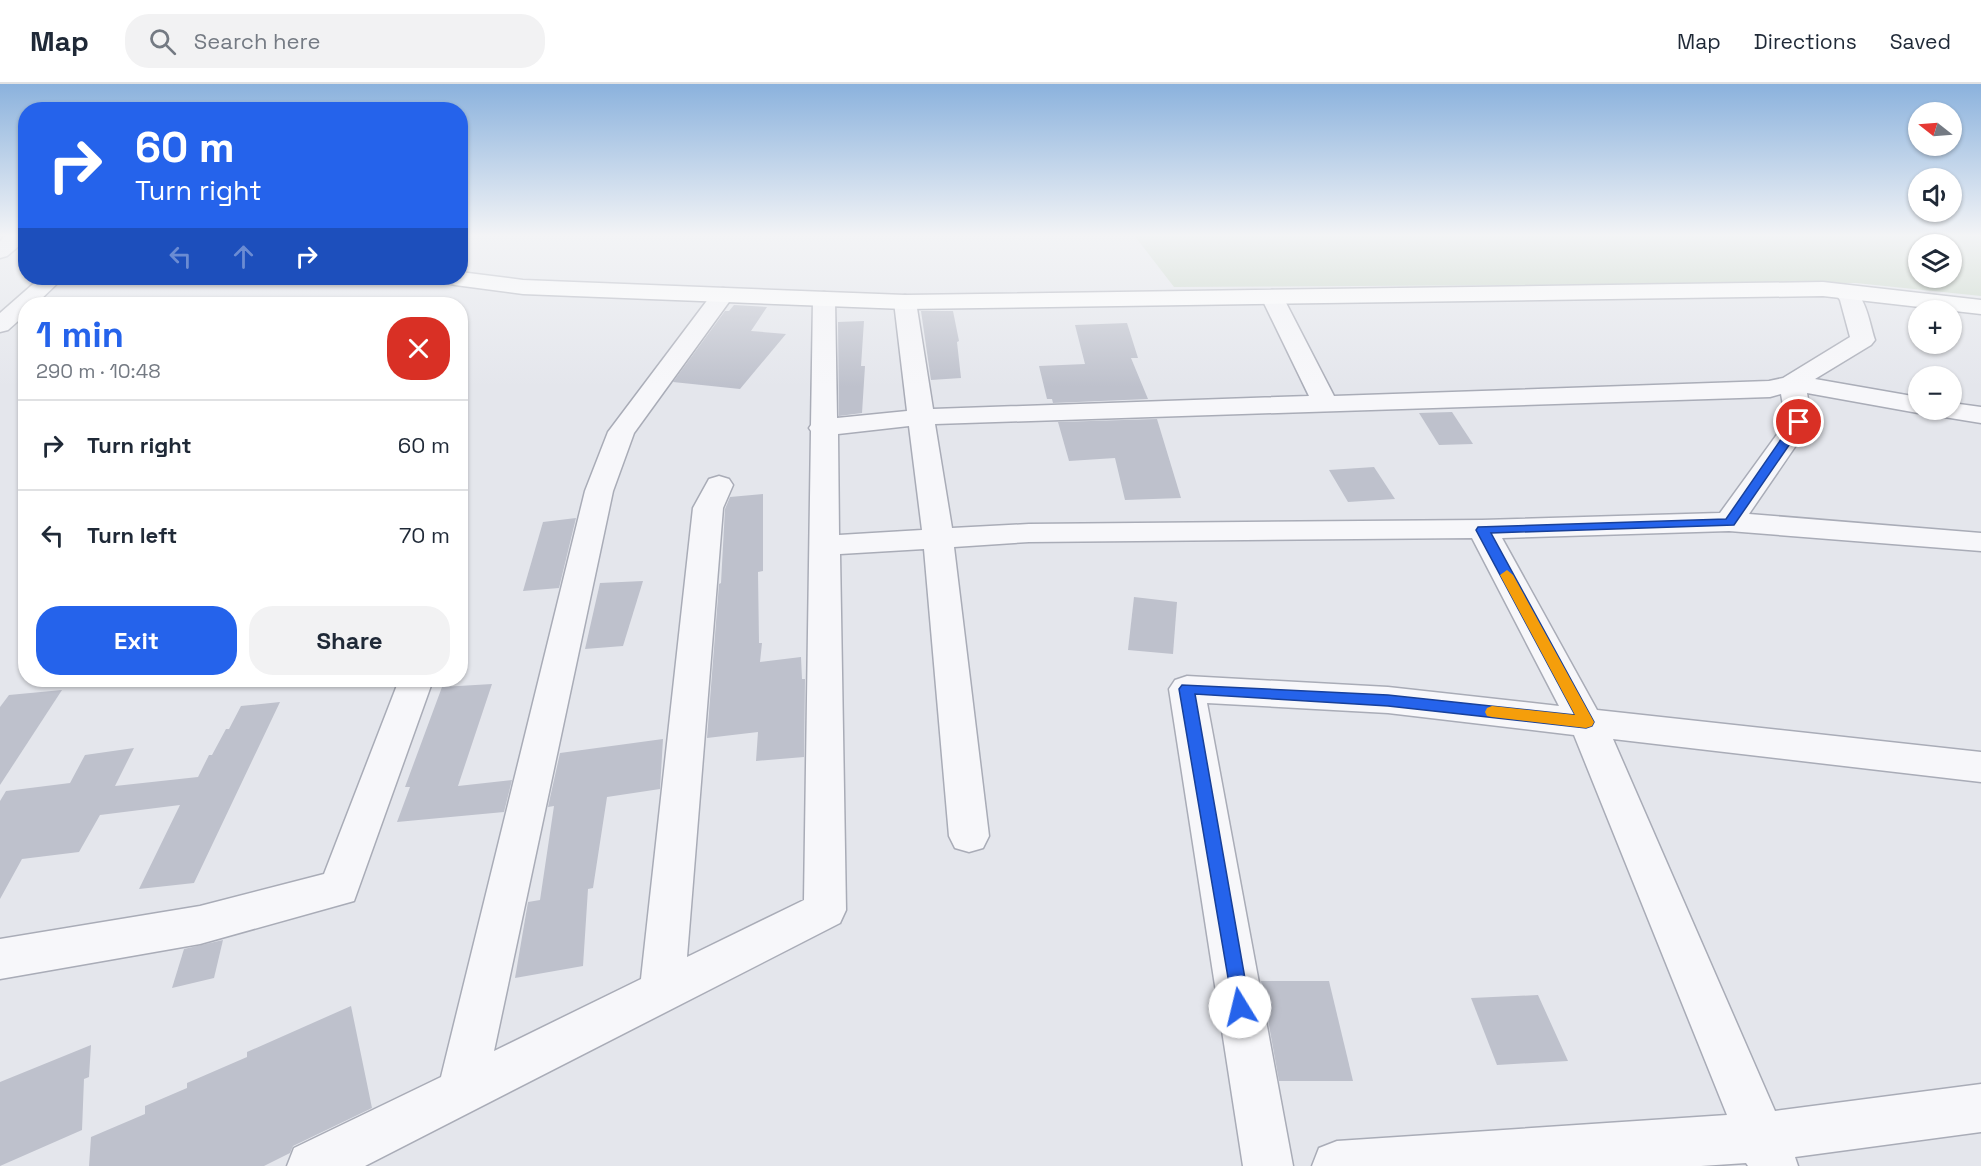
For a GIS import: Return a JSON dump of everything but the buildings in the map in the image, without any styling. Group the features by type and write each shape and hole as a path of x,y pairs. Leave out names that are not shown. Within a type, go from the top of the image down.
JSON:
{"street":[{"path":"31,297 44,285"},
{"path":"512,285 905,302 1823,289 1981,307"},
{"path":"822,428 921,417 1770,389 1792,383 1863,340 1851,298 1845,292"},
{"path":"462,1090 599,491 621,432 723,295"},
{"path":"1272,297 1325,404"},
{"path":"312,1166 825,910 822,428 824,299"},
{"path":"905,302 938,538 969,836"},
{"path":"0,325 18,309"},
{"path":"1792,383 1908,403"},
{"path":"1729,522 1799,422 1792,383"},
{"path":"1962,412 1981,415"},
{"path":"662,990 708,508 719,485"},
{"path":"823,545 1029,533 1482,530 1729,522 1981,542"},
{"path":"1482,530 1586,722 1767,1151"},
{"path":"0,959 200,925 339,888 413,687"},
{"path":"1268,1166 1187,689 1388,700 1981,767"},
{"path":"1337,1166 1767,1151 1981,1108"}],"green space":[{"path":"1173,285 1431,285 1174,287"},
{"path":"1880,285 1962,288 1962,285 1981,285 1981,296"}],"slow traffic":[{"path":"1492,712 1586,722 1507,575"}],"route":[{"path":"1240,1007 1187,689 1388,700 1586,722 1482,530 1729,522 1799,422"}]}
